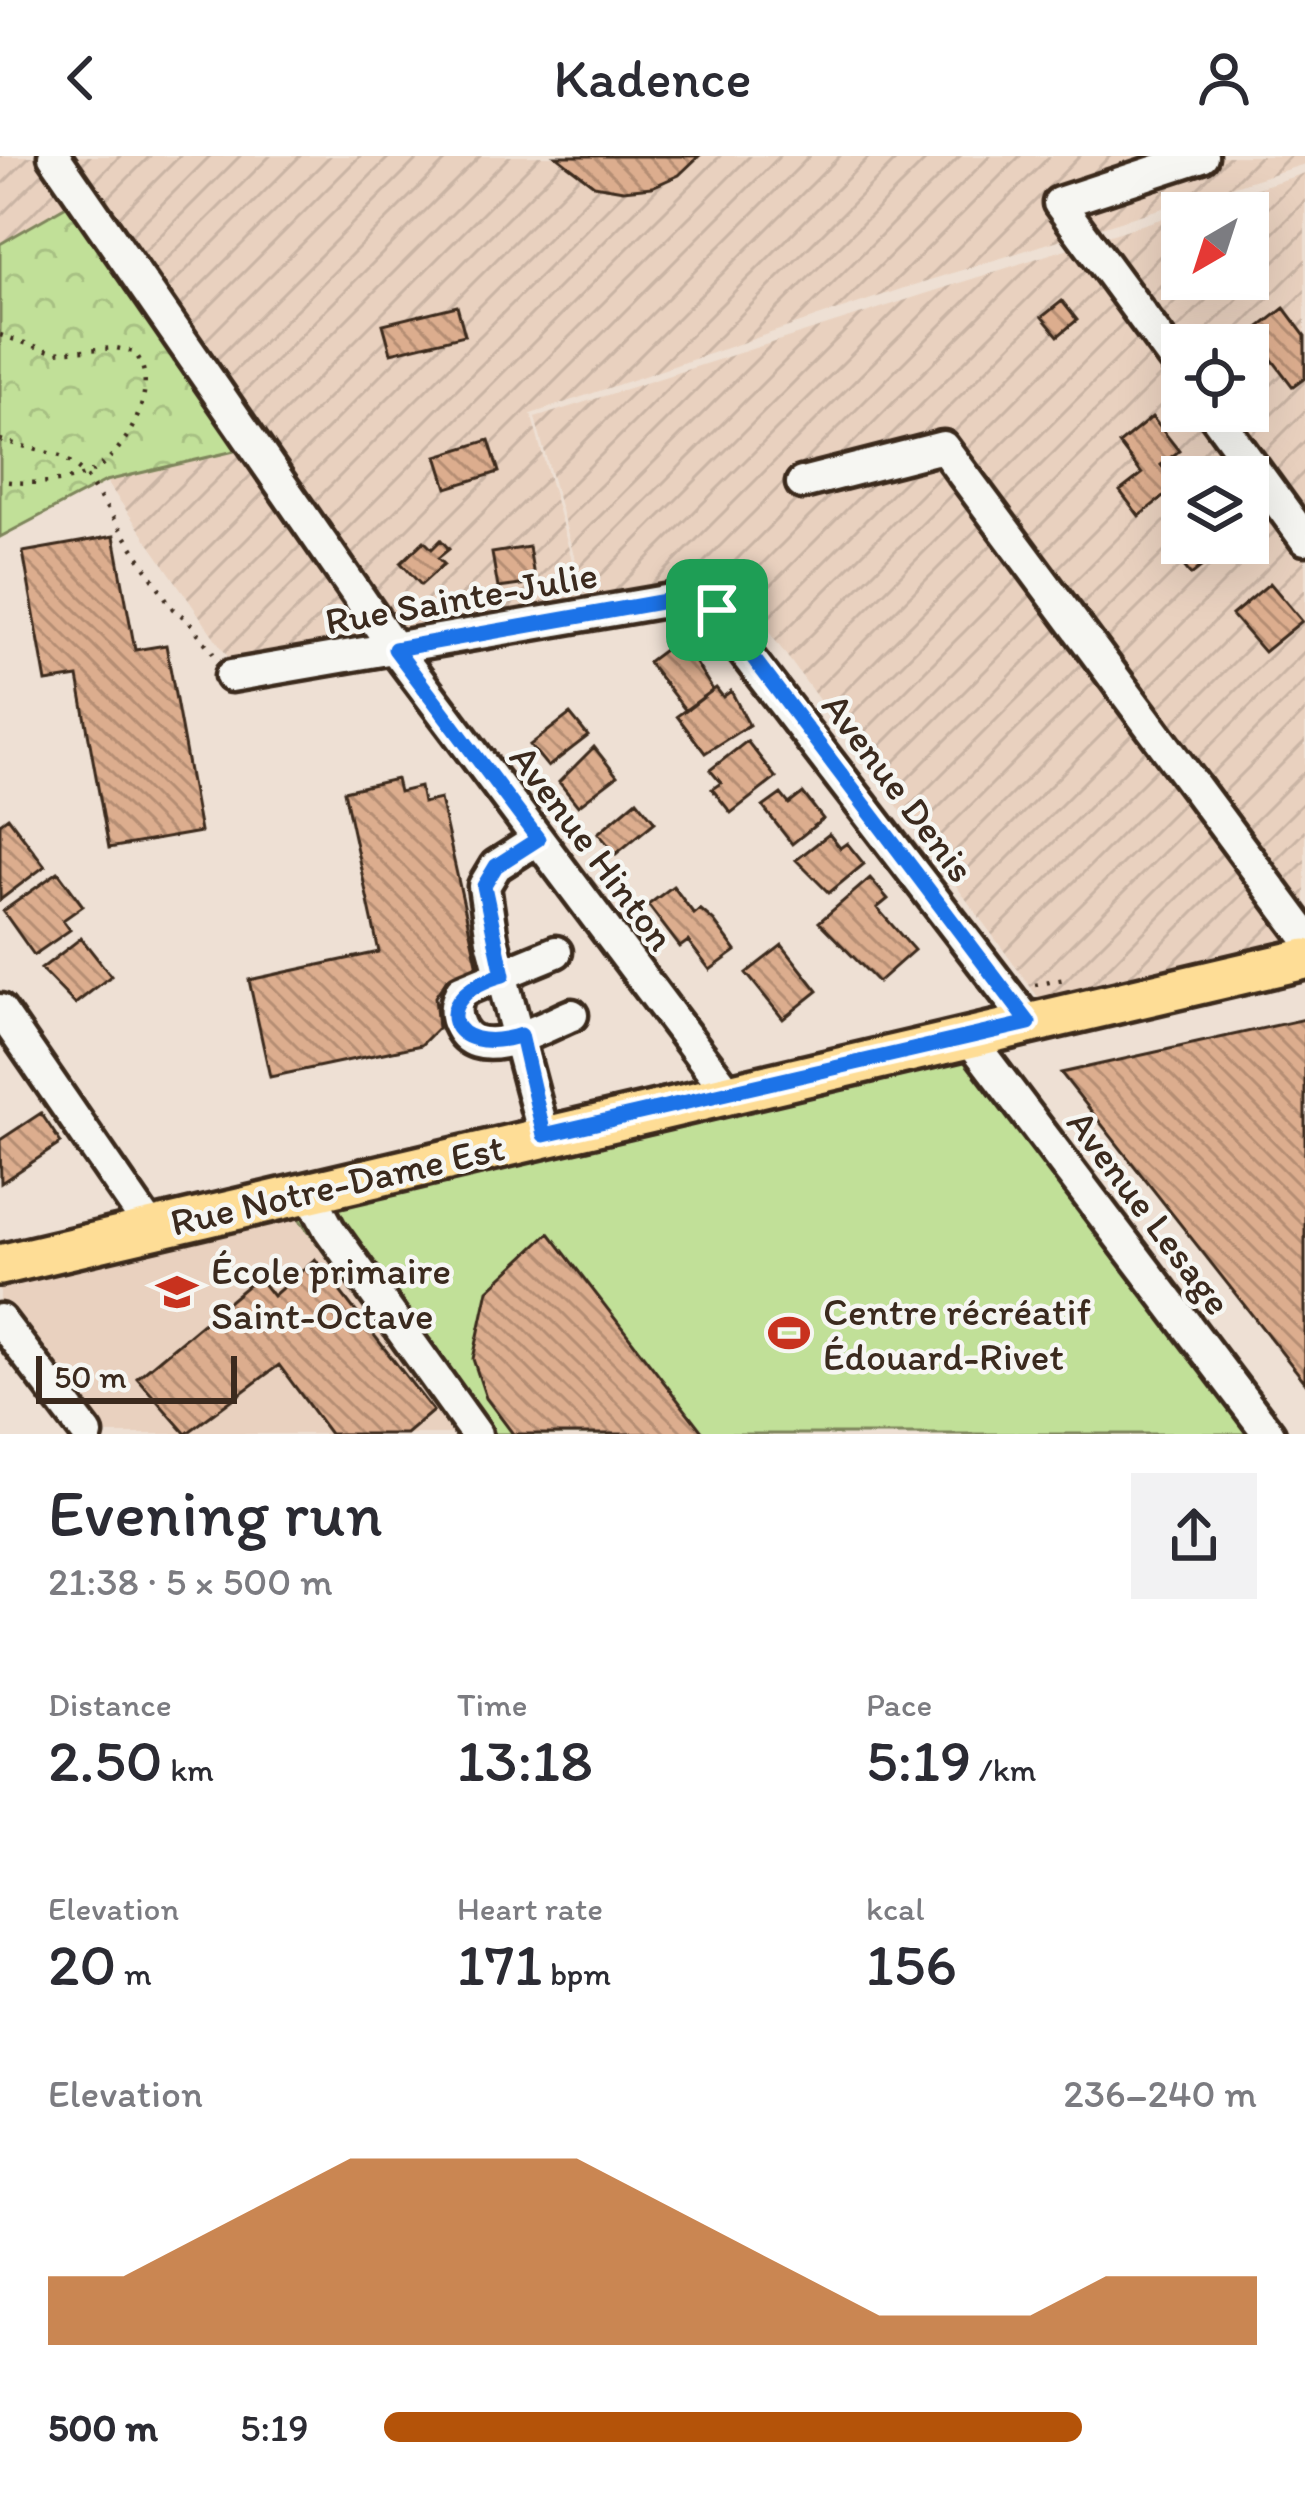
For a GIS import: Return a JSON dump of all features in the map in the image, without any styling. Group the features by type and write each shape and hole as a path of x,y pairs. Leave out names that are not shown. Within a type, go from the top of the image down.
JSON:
{"main road":[{"name":"Rue Notre-Dame Est","path":"0,1264 1305,959"}],"street":[{"name":"Avenue Hinton","path":"54,156 395,649 728,1091"},
{"path":"1161,341 1059,202 1202,156"},
{"path":"1227,432 1305,538"},
{"path":"802,483 943,447 1305,935"},
{"name":"Rue Sainte-Julie","path":"230,676 677,599 704,600"},
{"name":"Avenue Denis","path":"704,600 1029,1023"},
{"path":"538,839 496,866 484,886 544,1135"},
{"path":"556,952 461,991 454,1006 458,1023 471,1040 491,1045 572,1015"},
{"path":"0,1010 151,1228"},
{"name":"Avenue Lesage","path":"969,1038 1269,1434"},
{"path":"309,1191 329,1229 476,1434"},
{"path":"0,1320 87,1434"}],"path":[{"path":"0,335 53,352 116,348 134,352 143,363 143,395 127,435 111,457 85,475 25,484 0,481"},
{"path":"0,440 64,457 85,475 173,609 189,621 230,676"}],"shaded area":[{"path":"0,156 1305,156 1305,164 1214,192 1161,192 1161,209 907,287 531,414 584,603 235,667 106,481 255,446 0,244"},
{"path":"1305,173 1305,940 1041,1001 730,579 731,571 588,605 535,418 1161,219 1161,300 1269,300 1269,192 1245,192"},
{"name":"École primaire Saint-Octave","path":"282,1197 462,1434 87,1434 0,1320 0,1265"}],"green space":[{"path":"89,193 256,446 106,481 0,537 0,244"},
{"name":"Centre récréatif Édouard-Rivet","path":"969,1038 1269,1434 462,1434 282,1197"}],"building":[{"path":"556,156 699,156 679,175 652,187 623,190 594,185"},
{"path":"1062,301 1077,320 1058,336 1042,317"},
{"path":"457,306 465,335 391,353 383,324"},
{"path":"1284,308 1305,336 1305,378 1293,387 1269,355 1269,324 1264,324"},
{"path":"1152,417 1179,451 1161,456 1161,499 1139,516 1120,491 1142,474 1119,444"},
{"path":"489,440 499,472 447,488 437,456"},
{"path":"114,536 135,650 166,645 200,832 109,848 78,677 46,682 23,552"},
{"path":"441,540 449,549 438,558 444,564 421,585 401,563 424,541 432,549"},
{"path":"529,547 535,583 498,588 492,553"},
{"path":"1182,564 1205,564 1191,575"},
{"path":"1270,583 1302,621 1264,652 1232,615"},
{"path":"680,638 713,690 686,711 648,662"},
{"path":"716,688 723,697 731,691 749,725 705,753 677,716"},
{"path":"570,714 588,736 548,767 530,745"},
{"path":"747,741 776,778 731,813 712,789 721,783 710,770"},
{"path":"594,747 617,776 578,806 559,782"},
{"path":"396,779 399,792 420,787 423,803 440,799 479,972 447,979 435,997 438,1028 421,1045 270,1077 249,980 379,952 344,791"},
{"path":"803,793 823,819 792,844 763,807 781,794 789,804"},
{"path":"637,800 655,822 616,854 598,833"},
{"path":"8,817 45,866 0,900 0,823"},
{"path":"829,834 840,848 847,843 864,864 829,893 796,860"},
{"path":"58,872 83,906 63,920 70,930 34,955 3,911"},
{"path":"870,878 888,899 877,908 914,950 878,982 819,922"},
{"path":"673,886 694,914 700,909 714,921 736,951 710,970 688,941 680,947 648,905"},
{"path":"81,938 111,976 75,1004 41,969"},
{"path":"782,945 818,991 783,1019 746,973"},
{"path":"1305,1019 1305,1382 1061,1073"},
{"path":"41,1113 61,1143 1,1183 0,1140"},
{"path":"549,1233 704,1434 513,1434 486,1398 473,1359 488,1290"},
{"path":"315,1259 433,1411 406,1434 330,1434 279,1365 186,1434 137,1378 258,1277 273,1296"}],"place":[{"name":"École primaire Saint-Octave","path":"177,1292"},
{"name":"Centre récréatif Édouard-Rivet","path":"789,1333"}],"route":[{"path":"677,599 704,600 717,610 1029,1023 544,1135 521,1035 491,1045 471,1040 458,1023 454,1006 461,991 475,982 503,975 484,886 496,866 538,839 395,649 677,599"}]}
